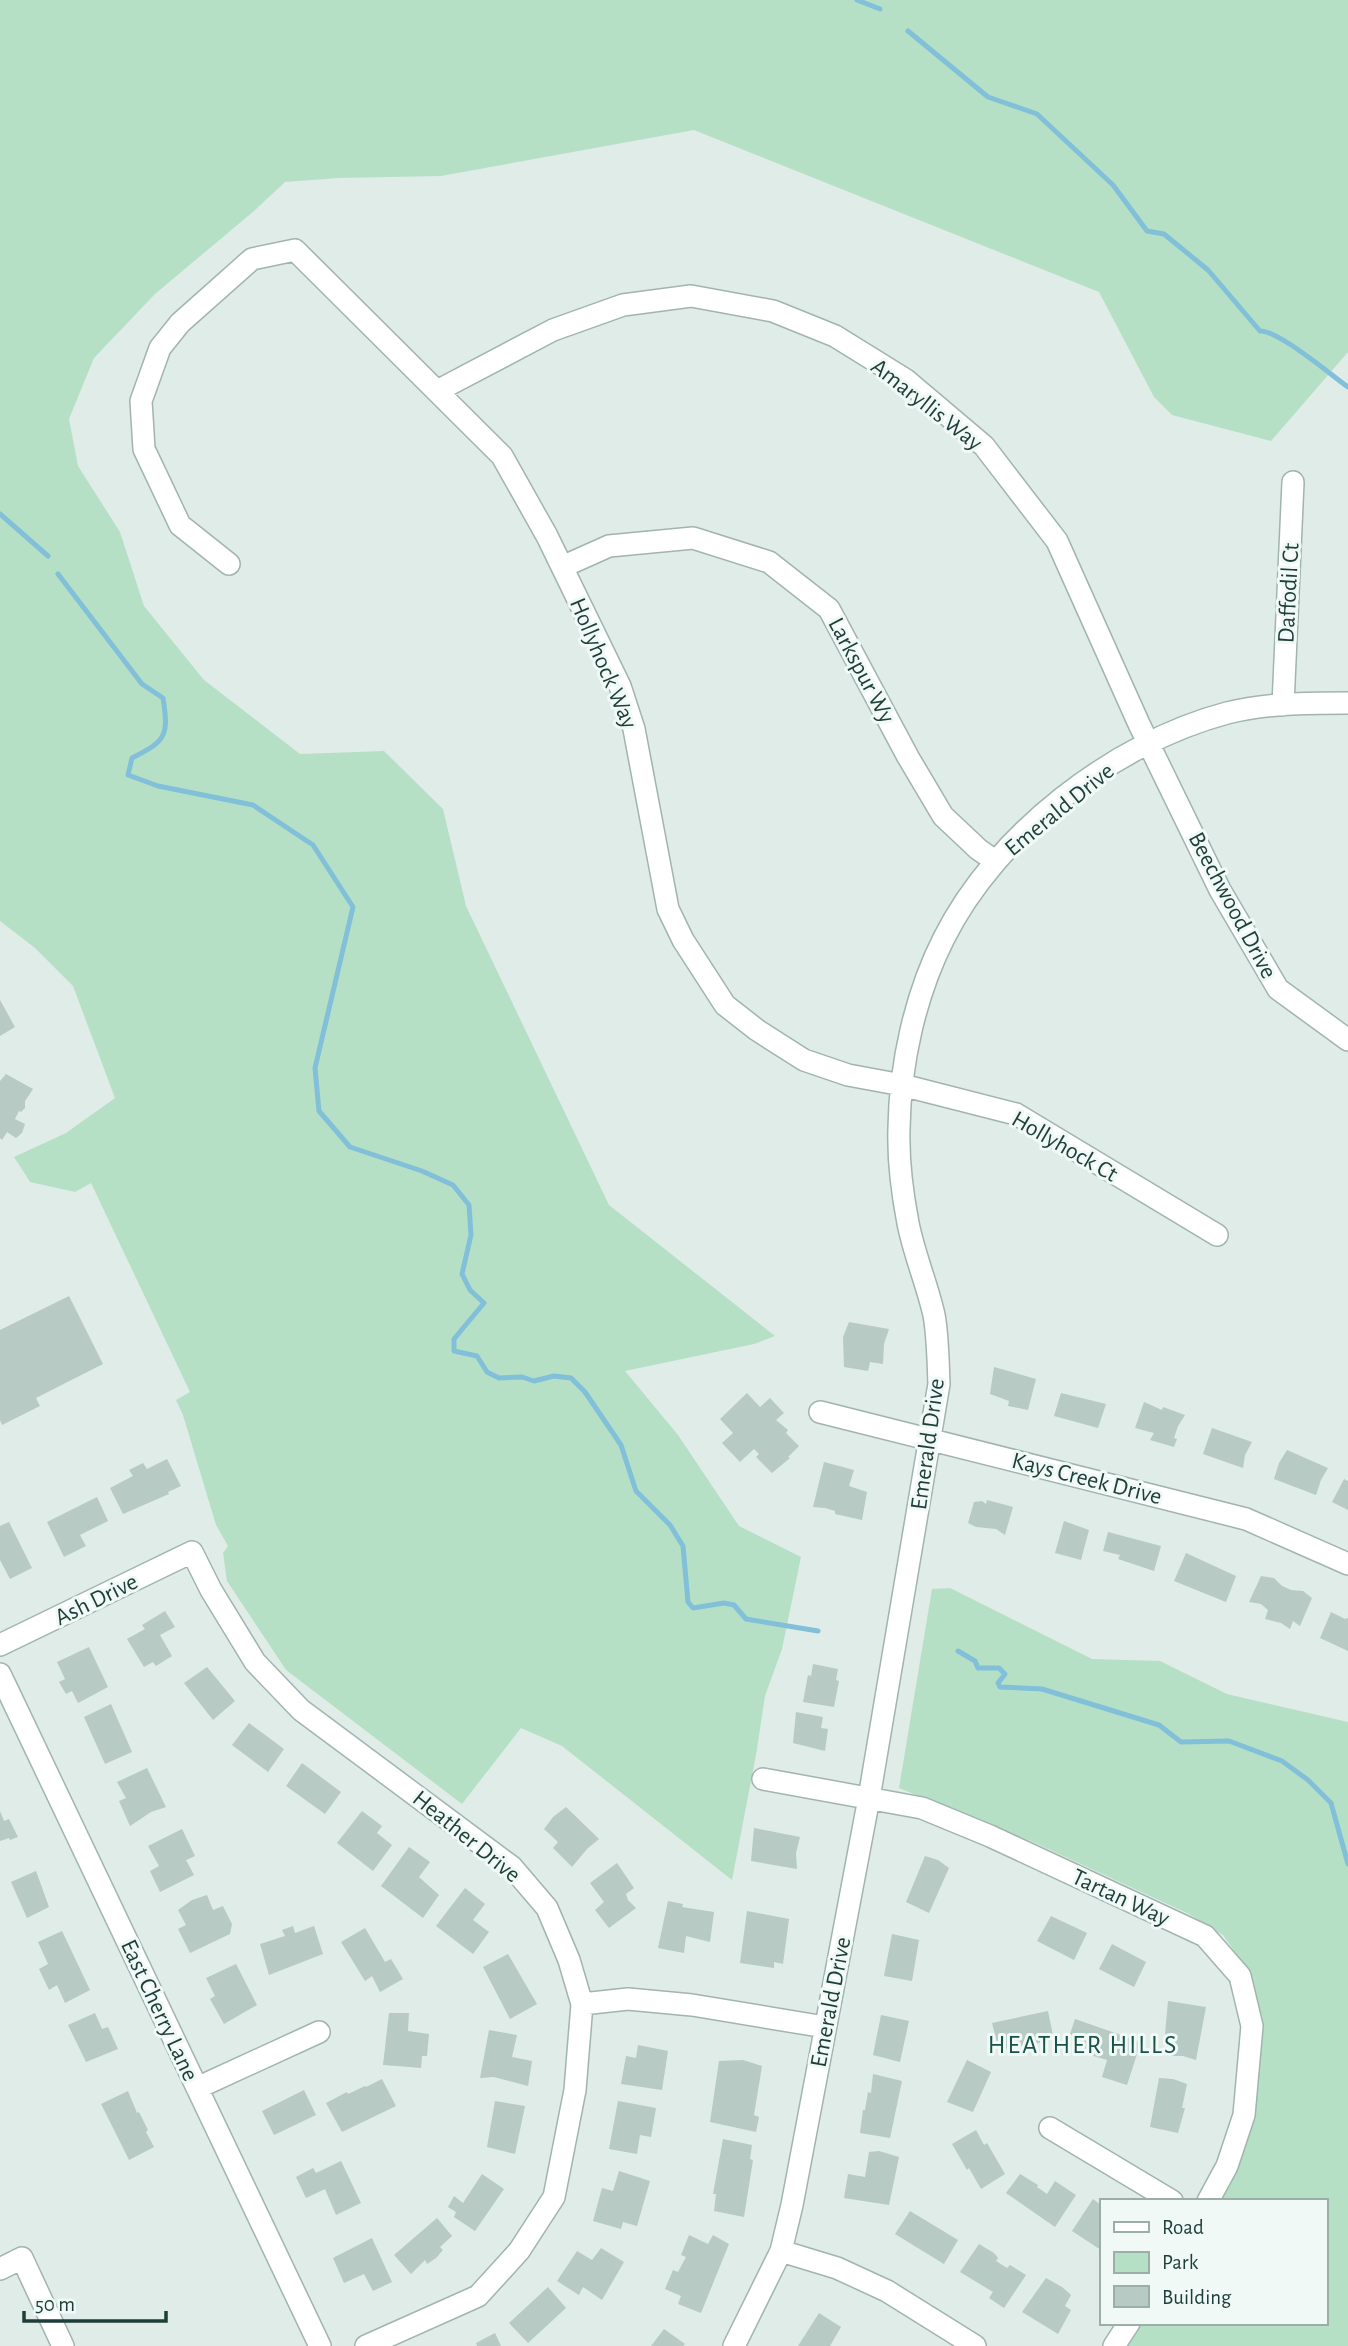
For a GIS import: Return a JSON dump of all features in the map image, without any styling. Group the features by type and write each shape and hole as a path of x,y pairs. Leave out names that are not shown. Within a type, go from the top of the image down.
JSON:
{"street":[{"name":"Hollyhock Way","path":"229,564 180,525 144,449 141,401 160,348 180,323 252,259 295,250 502,456 562,566 620,686 634,729 668,909 683,940 725,1005 757,1030 804,1060 848,1075 902,1085"},
{"name":"Amaryllis Way","path":"437,391 553,330 623,305 691,296 773,311 835,336 905,380 984,446 1041,520 1057,541 1148,744"},
{"name":"Daffodil Ct","path":"1283,705 1293,482"},
{"name":"Larkspur Wy","path":"562,566 609,546 693,538 769,562 829,609 908,757 943,816 995,861"},
{"name":"Emerald Drive","path":"734,2346 781,2251 793,2205 869,1798 939,1384 934,1317 908,1224 901,1174 899,1130 902,1085 910,1037 927,980 944,938 995,861 1030,826 1071,792 1122,758 1194,723 1228,713 1283,705 1348,703"},
{"name":"Beechwood Drive","path":"1148,744 1220,890 1278,989 1348,1041"},
{"name":"Hollyhock Ct","path":"902,1085 1016,1114 1216,1235"},
{"name":"Kays Creek Drive","path":"820,1412 1247,1519 1348,1564"},
{"name":"Ash Drive","path":"0,1646 192,1552"},
{"name":"Heather Drive","path":"192,1552 211,1590 255,1662 301,1710 512,1867 547,1908 569,1960 582,2004 575,2090 554,2197 519,2251 478,2296 366,2346"},
{"name":"East Cherry Lane","path":"0,1674 320,2346"},
{"name":"Tartan Way","path":"763,1779 922,1808 990,1836 1205,1936 1240,1976 1252,2026 1244,2115 1227,2166 1209,2199"},
{"path":"582,2004 628,1999 692,2005 825,2027"},
{"path":"197,2088 319,2032"},
{"path":"1050,2129 1169,2199"},
{"path":"781,2251 837,2268 887,2291 975,2346"},
{"path":"0,2269 22,2258 63,2346"},
{"path":"1114,2346 1128,2325"}],"green space":[{"path":"0,0 1348,0 1348,352 1271,441 1172,415 1154,397 1099,292 694,130 441,176 285,182 155,294 94,358 69,419 78,466 120,532 144,606 204,680 300,754 384,751 443,809 466,906 609,1205 775,1336 754,1344 625,1371 678,1435 739,1526 801,1557 782,1649 765,1696 732,1880 562,1746 521,1728 462,1804 286,1670 227,1581 223,1553 228,1546 216,1525 176,1400 190,1392 91,1183 75,1192 30,1182 14,1157 66,1133 115,1098 73,986 35,948 0,921"},
{"path":"950,1588 1092,1659 1160,1661 1227,1694 1348,1722 1348,2346 1118,2346 1132,2325 1327,2325 1327,2199 1213,2199 1241,2136 1253,1987 1241,1961 1223,1935 1189,1914 1033,1842 899,1788 932,1589"}],"building":[{"path":"0,1000 15,1027 0,1036"},
{"path":"6,1074 33,1089 25,1101 25,1108 19,1111 15,1119 25,1124 22,1133 16,1138 7,1132 2,1140 0,1081"},
{"path":"69,1296 103,1364 36,1398 40,1406 2,1425 0,1330"},
{"path":"849,1322 889,1329 884,1344 883,1364 870,1362 868,1371 844,1367 843,1337"},
{"path":"994,1367 1036,1379 1028,1410 1008,1406 1009,1401 990,1394"},
{"path":"747,1393 760,1407 770,1398 784,1413 776,1420 788,1430 786,1433 799,1446 788,1457 790,1458 772,1473 756,1457 759,1454 754,1449 740,1462 722,1443 733,1433 720,1419"},
{"path":"1061,1393 1106,1404 1098,1428 1054,1416"},
{"path":"1144,1402 1162,1410 1163,1407 1185,1415 1178,1426 1174,1447 1150,1440 1154,1433 1135,1428"},
{"path":"1212,1428 1252,1442 1245,1455 1243,1468 1203,1454"},
{"path":"1287,1450 1328,1468 1316,1495 1274,1479"},
{"path":"167,1459 181,1486 123,1514 110,1488 133,1476 129,1470 143,1463 147,1469"},
{"path":"824,1462 854,1470 849,1486 867,1492 862,1520 835,1514 835,1511 825,1508 813,1507"},
{"path":"1344,1479 1348,1481 1348,1510 1332,1502"},
{"path":"97,1497 108,1521 80,1535 86,1546 64,1557 47,1522"},
{"path":"987,1500 1013,1507 1005,1535 996,1529 976,1527 968,1523 974,1502 982,1501 986,1504"},
{"path":"1064,1521 1089,1530 1081,1560 1055,1553"},
{"path":"9,1522 32,1568 10,1579 0,1560 0,1526"},
{"path":"1108,1532 1161,1546 1154,1571 1118,1559 1120,1555 1103,1551"},
{"path":"1186,1553 1236,1576 1226,1602 1174,1581"},
{"path":"1261,1576 1274,1578 1282,1586 1303,1591 1312,1598 1300,1626 1293,1621 1290,1629 1281,1623 1265,1619 1268,1610 1261,1604 1249,1602"},
{"path":"165,1611 175,1627 160,1635 172,1656 156,1666 153,1662 144,1667 127,1639 145,1629 142,1625"},
{"path":"1331,1612 1348,1618 1348,1651 1320,1638"},
{"path":"89,1647 108,1687 78,1703 72,1691 66,1694 59,1682 65,1679 57,1662"},
{"path":"813,1664 838,1669 836,1680 839,1681 834,1707 803,1702"},
{"path":"207,1667 235,1701 213,1720 184,1683"},
{"path":"111,1704 132,1752 105,1764 84,1717"},
{"path":"796,1712 823,1717 821,1728 828,1729 825,1751 793,1743"},
{"path":"249,1723 284,1749 268,1772 232,1745"},
{"path":"302,1763 341,1792 325,1814 286,1786"},
{"path":"147,1768 166,1807 151,1812 130,1826 119,1801 126,1798 117,1782"},
{"path":"566,1807 599,1839 572,1867 553,1848 558,1842 544,1829 553,1817"},
{"path":"0,1811 4,1821 9,1819 18,1837 0,1841"},
{"path":"362,1811 382,1826 377,1833 392,1845 373,1871 337,1843"},
{"path":"754,1828 800,1837 796,1853 797,1869 751,1861"},
{"path":"182,1829 195,1856 186,1860 194,1875 160,1892 150,1871 159,1866 148,1846"},
{"path":"409,1847 430,1862 419,1877 439,1895 423,1918 381,1886"},
{"path":"925,1856 938,1860 949,1868 929,1913 906,1902"},
{"path":"617,1863 634,1888 626,1894 636,1908 609,1928 595,1910 604,1902 590,1883"},
{"path":"36,1871 49,1907 27,1918 11,1882"},
{"path":"465,1888 485,1904 473,1920 489,1932 473,1954 436,1926"},
{"path":"207,1895 213,1910 223,1906 232,1924 230,1934 190,1953 178,1929 186,1925 178,1910 192,1900"},
{"path":"668,1901 683,1904 682,1907 714,1912 710,1942 686,1936 684,1953 658,1948"},
{"path":"747,1911 789,1919 783,1964 774,1962 774,1968 740,1963"},
{"path":"1051,1916 1087,1933 1074,1960 1037,1941"},
{"path":"293,1926 295,1933 314,1926 323,1954 269,1975 260,1944 285,1936 282,1930"},
{"path":"365,1928 385,1962 391,1959 403,1979 380,1992 372,1976 365,1981 341,1942"},
{"path":"62,1931 90,1990 65,2003 57,1985 49,1990 39,1969 48,1964 38,1942"},
{"path":"892,1934 919,1940 912,1981 884,1976"},
{"path":"1112,1944 1146,1962 1134,1987 1099,1969"},
{"path":"508,1954 537,2004 510,2019 483,1967"},
{"path":"236,1964 257,2005 224,2024 210,1999 215,1996 206,1978"},
{"path":"1168,2001 1206,2007 1196,2060 1183,2056 1167,2056 1170,2036 1165,2034"},
{"path":"1048,2011 1054,2040 999,2050 992,2023"},
{"path":"95,2013 102,2029 108,2027 118,2049 86,2062 68,2025"},
{"path":"389,2013 409,2013 408,2031 429,2034 427,2056 422,2056 421,2068 383,2065"},
{"path":"881,2015 909,2021 900,2062 873,2055"},
{"path":"1075,2019 1141,2042 1127,2085 1102,2077 1107,2060 1076,2051 1080,2040 1070,2034"},
{"path":"489,2030 517,2035 512,2057 532,2061 528,2086 494,2077 480,2078"},
{"path":"638,2045 668,2051 662,2090 621,2084 626,2056 636,2058"},
{"path":"743,2060 762,2066 754,2115 759,2117 756,2132 710,2122 719,2061"},
{"path":"967,2060 991,2072 973,2112 947,2102"},
{"path":"873,2074 902,2081 890,2138 860,2133 863,2110 868,2092 871,2093"},
{"path":"1159,2078 1187,2084 1182,2108 1185,2108 1178,2133 1150,2127"},
{"path":"382,2079 396,2106 342,2132 326,2103"},
{"path":"304,2090 316,2115 274,2135 262,2111"},
{"path":"128,2091 154,2147 129,2160 101,2104"},
{"path":"495,2101 525,2106 515,2154 487,2147"},
{"path":"618,2101 656,2108 651,2137 640,2135 637,2154 609,2149"},
{"path":"976,2130 1005,2174 981,2189 952,2144"},
{"path":"723,2139 752,2145 750,2159 753,2160 744,2217 714,2211 716,2194 713,2194"},
{"path":"879,2151 899,2157 889,2205 844,2198 848,2174 865,2177 869,2152"},
{"path":"341,2161 361,2203 336,2215 325,2189 306,2198 296,2177 313,2168 316,2173"},
{"path":"619,2171 650,2181 637,2226 623,2222 621,2229 593,2221 602,2188 613,2191"},
{"path":"482,2174 504,2189 475,2231 454,2217 456,2212 448,2207 454,2196 463,2203"},
{"path":"1020,2174 1047,2194 1055,2181 1076,2195 1055,2227 1006,2193"},
{"path":"1093,2199 1100,2204 1100,2249 1072,2231"},
{"path":"910,2211 958,2240 944,2264 895,2234"},
{"path":"437,2218 452,2236 440,2247 443,2250 436,2258 427,2264 425,2260 411,2274 394,2255"},
{"path":"689,2235 708,2244 713,2235 729,2244 701,2313 678,2304 681,2296 665,2289 673,2270 678,2272 686,2257 681,2255"},
{"path":"372,2238 392,2282 373,2291 364,2274 344,2283 333,2258"},
{"path":"979,2244 994,2253 998,2258 996,2261 1007,2268 1010,2265 1026,2275 1004,2308 989,2298 993,2292 960,2272"},
{"path":"601,2248 624,2262 602,2300 583,2287 579,2295 557,2281 577,2251 592,2260"},
{"path":"1046,2278 1071,2295 1065,2306 1071,2310 1058,2334 1022,2312"},
{"path":"548,2287 566,2308 528,2343 509,2323"},
{"path":"819,2313 841,2327 830,2346 798,2346"},
{"path":"664,2329 685,2344 651,2346"},
{"path":"495,2333 501,2346 477,2346 476,2343"}],"waterway":[{"path":"857,0 880,9"},
{"path":"908,31 988,97 1037,114 1113,185 1147,231 1164,234 1208,270 1260,331 1291,345 1348,387"},
{"path":"0,514 48,556"},
{"path":"58,574 142,684 163,698 165,729 162,736 152,747 132,758 128,775 158,786 253,805 313,845 353,907 315,1068 319,1111 350,1147 422,1171 453,1185 469,1205 471,1235 462,1274 470,1290 484,1303 454,1339 454,1351 477,1356 487,1372 499,1378 522,1377 534,1381 554,1376 571,1378 585,1392 621,1445 636,1491 670,1525 683,1546 688,1602 693,1608 724,1603 734,1605 746,1619 818,1631"},
{"path":"958,1651 975,1661 978,1668 999,1668 1005,1674 998,1683 1000,1687 1042,1689 1159,1725 1181,1742 1229,1741 1282,1761 1308,1780 1331,1803 1348,1864"}],"district":[{"name":"HEATHER HILLS","path":"1083,2044"}]}
